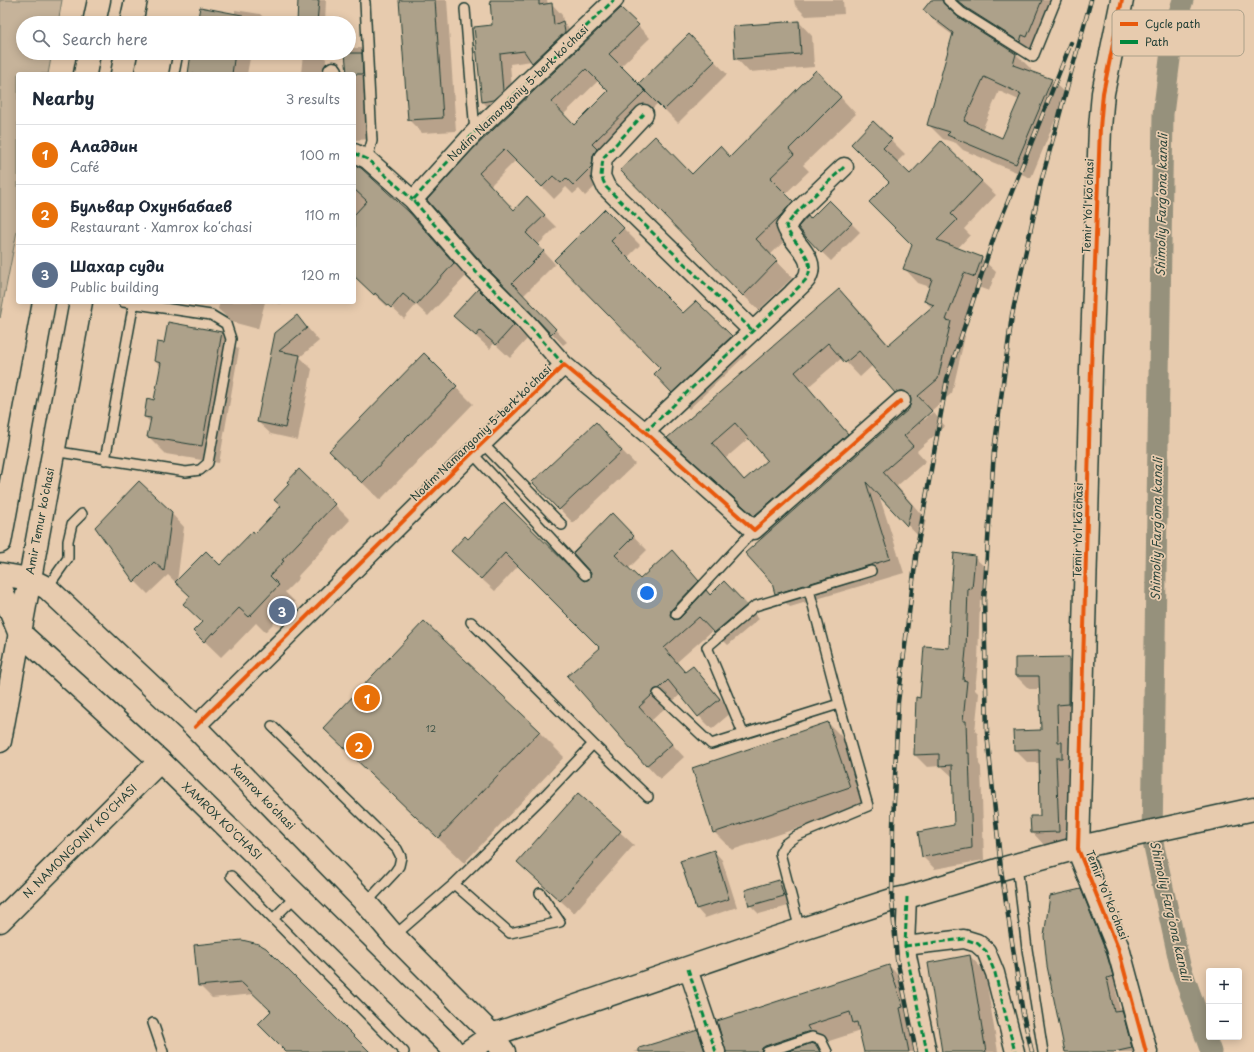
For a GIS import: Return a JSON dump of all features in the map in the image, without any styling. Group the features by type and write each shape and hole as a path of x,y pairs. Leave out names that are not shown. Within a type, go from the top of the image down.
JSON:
{"main road":[{"path":"96,16 99,0"},
{"path":"133,16 136,0"},
{"name":"Temir Yoʻl koʻchasi","path":"1120,10 1122,0"},
{"name":"Temir Yoʻl koʻchasi","path":"1112,49 1103,93 1100,128 1091,370 1084,847 1118,948 1146,1052"},
{"path":"85,72 88,60"},
{"path":"122,72 125,60"},
{"path":"0,542 44,304"},
{"name":"Amir Temur koʻchasi","path":"0,741 19,632 38,584 53,451 81,304"},
{"path":"0,574 38,584"},
{"name":"Xamrox koʻchasi","path":"38,584 195,727 366,903 394,936 498,1044"},
{"name":"XAMROX KO'CHASI","path":"0,586 19,632 160,761 449,1045 454,1052"},
{"name":"N. NAMONGONIY KO'CHASI","path":"0,922 160,761"},
{"path":"468,1052 498,1044 688,969 892,900 1084,847 1254,809"}],"street":[{"name":"Nodim Namangoniy 5-berk koʻchasi","path":"614,0 475,132 412,200 475,271 524,320 564,365 646,432 754,530"},
{"path":"644,114 603,158 601,176 606,188 753,331"},
{"path":"360,156 412,200"},
{"path":"646,432 807,278 809,267 806,255 788,233 786,226 796,213 844,167"},
{"name":"Nodim Namangoniy 5-berk koʻchasi","path":"195,727 477,448 564,365"},
{"path":"754,530 901,401"},
{"path":"907,897 905,946 927,1052"},
{"path":"905,946 964,939 977,943 986,951 995,973 1016,1052"},
{"path":"688,969 716,1052"}],"lane":[{"path":"948,0 961,12 1033,57 1056,0"},
{"path":"360,156 372,141 365,2"},
{"path":"465,9 475,132"},
{"path":"174,72 177,60"},
{"path":"105,460 134,304"},
{"path":"53,451 186,472 200,470 208,463 231,339 226,324 211,315 140,304"},
{"path":"477,448 562,525"},
{"path":"477,448 585,575"},
{"path":"38,584 68,558 68,541 72,524 82,514"},
{"path":"676,614 754,530"},
{"path":"743,733 707,647 755,606 871,571"},
{"path":"800,930 780,853 785,844 796,836 868,806 838,704 809,590"},
{"path":"471,622 648,797"},
{"path":"658,694 710,744 838,704"},
{"path":"272,726 397,849 401,857 399,866 366,903"},
{"path":"394,936 454,884 546,794 593,744"},
{"path":"1017,865 1027,949 1043,1052"},
{"path":"231,876 404,1052"},
{"path":"454,884 510,933 560,922 540,894"},
{"path":"274,919 297,895"},
{"path":"153,1023 163,1052"},
{"path":"768,1052 812,1037 821,1040 827,1052"}],"shaded area":[{"path":"0,0 62,0 59,16 16,16 16,60 51,60 48,72 16,72 16,236 0,318"}],"building":[{"path":"298,0 319,0 318,16 297,16"},
{"path":"399,0 435,0 443,118 408,120"},
{"path":"490,0 539,0 539,5 552,3 554,25 563,21 565,32 532,63 524,51 500,54 503,91 493,100 482,102 474,27 492,25"},
{"path":"931,0 942,0 944,4 958,17 1016,54 1013,65 1052,79 1016,164 947,135 950,132 927,125 953,33 923,10","holes":["984,77 1021,94 1002,138 964,121"]},
{"path":"957,0 1042,0 1027,37 1022,35 1020,42 965,7"},
{"path":"200,7 242,15 242,16 198,16"},
{"path":"621,8 639,25 609,54 646,91 592,144 597,149 593,156 592,166 573,185 566,178 561,183 553,176 542,187 504,149 479,173 514,210 527,196 545,215 526,233 544,251 512,283 556,329 551,334 483,264 427,200 472,150","holes":["586,69 608,91 574,125 552,102"]},
{"path":"799,21 801,54 735,59 733,26"},
{"path":"689,34 715,61 664,110 638,84"},
{"path":"356,53 362,53 363,74 347,72 346,60 356,60"},
{"path":"190,60 234,60 232,72 188,72"},
{"path":"816,70 841,97 789,149 794,155 770,178 793,201 756,239 777,261 743,296 620,170 655,136 692,174 720,146 730,157"},
{"path":"873,121 892,139 883,148 910,174 941,141 982,181 951,214 957,220 937,240 982,257 975,277 964,273 946,320 951,321 938,379 918,396 932,411 904,436 913,446 883,472 912,505 907,526 866,482 890,559 775,594 772,583 745,553 909,409 911,399 909,394 904,391 895,393 859,351 845,363 828,343 795,372 848,434 754,516 667,438 839,289 888,345 934,305 924,301 932,279 903,269 912,245 869,202 889,182 851,144","holes":["735,423 767,460 744,480 712,443"]},
{"path":"356,166 361,168 409,212 454,263 416,305 403,294 391,308 375,293 374,295 356,278 356,213 367,201 356,191"},
{"path":"829,200 852,223 821,253 798,227 808,216 810,219"},
{"path":"605,209 624,228 611,241 683,313 696,301 732,336 672,393 654,374 660,368 554,260"},
{"path":"478,289 514,325 496,345 480,331 476,336 453,316"},
{"path":"297,315 307,328 279,351 300,355 285,428 257,422 275,333"},
{"path":"168,322 222,332 202,446 147,437 151,418 144,417 147,398 154,400 161,363 154,361 157,342 164,343"},
{"path":"424,353 457,386 362,483 329,451"},
{"path":"596,422 622,451 559,510 532,482"},
{"path":"299,469 335,504 282,560 284,561 270,576 279,585 249,617 239,608 214,634 213,632 204,642 193,631 202,622 183,604 190,596 175,582 206,551 220,565 253,531 255,534 281,506 274,500 289,484 287,482"},
{"path":"139,481 172,512 164,571 154,562 134,582 95,527"},
{"path":"504,502 584,581 589,579 591,573 573,553 612,513 634,536 615,555 640,579 672,550 699,581 671,610 670,615 674,620 680,618 706,590 710,595 724,581 747,605 714,633 699,617 664,648 685,672 693,666 720,699 698,717 668,680 660,688 654,690 652,695 639,707 672,744 646,766 567,676 600,648 505,553 481,579 451,551 465,536 468,539"},
{"path":"954,553 975,556 972,589 968,588 966,650 963,680 967,681 963,721 966,721 967,753 969,753 972,848 922,857 918,832 954,825 952,765 939,766 939,754 914,755 916,697 920,698 924,646 949,648 951,587"},
{"path":"424,621 540,731 438,838 323,728"},
{"path":"1069,657 1069,704 1057,705 1058,742 1062,742 1062,758 1056,758 1059,832 1031,833 1030,816 1040,816 1039,749 1014,750 1013,731 1041,730 1039,676 1015,676 1015,658"},
{"path":"828,722 850,787 713,833 692,768"},
{"path":"578,793 621,831 560,901 517,862"},
{"path":"714,850 729,899 696,909 680,861"},
{"path":"779,880 784,896 749,906 745,890"},
{"path":"1081,889 1106,952 1113,976 1107,978 1114,1011 1122,1010 1132,1048 1114,1052 1065,1052 1047,966 1044,936 1050,896"},
{"path":"242,940 259,944 266,948 370,1052 286,1052 258,1024 271,1011 241,982 198,986 194,945"},
{"path":"970,955 986,1052 942,1052 928,963"},
{"path":"889,965 903,1007 900,1008 909,1052 864,1052 857,1022 853,1023 850,1012 807,1026 810,1031 765,1046 762,1048 761,1052 726,1052 717,1021"},
{"path":"698,1030 705,1052 639,1052 639,1048"},
{"path":"812,1043 816,1045 820,1052 786,1052"}],"waterway":[{"name":"Shimoliy Fargʻona kanali","path":"1180,10 1183,0"},
{"name":"Shimoliy Fargʻona kanali","path":"1170,56 1163,114 1152,838 1180,965 1211,1052"}],"railway":[{"path":"1032,1052 1023,1014 1001,869 987,733 984,600 994,451 1012,315 1041,182 1091,0"},
{"path":"916,1052 897,959 892,900 893,825 898,702 917,549 947,379 995,234 1071,43"}],"marked path":[{"path":"564,365 524,320 475,271 413,200 475,132 614,0"},
{"path":"644,114 603,158 601,176 606,187 753,331"},
{"path":"356,154 367,159 413,200"},
{"path":"645,432 806,280 809,270 807,257 786,226 796,213 844,167"},
{"path":"907,897 905,946 927,1052"},
{"path":"905,946 964,939 977,943 986,951 995,973 1015,1052"},
{"path":"688,969 716,1052"}],"cycle path":[{"path":"1120,10 1122,0"},
{"path":"1112,49 1103,93 1100,128 1091,370 1078,849 1118,948 1146,1052"},
{"path":"195,727 472,453 564,365 645,432 754,530 901,401"}],"place":[{"name":"Шахар суди","path":"282,611"},
{"name":"Аладдин","path":"367,698"},
{"name":"Бульвар Охунбабаев","path":"359,746"}]}
